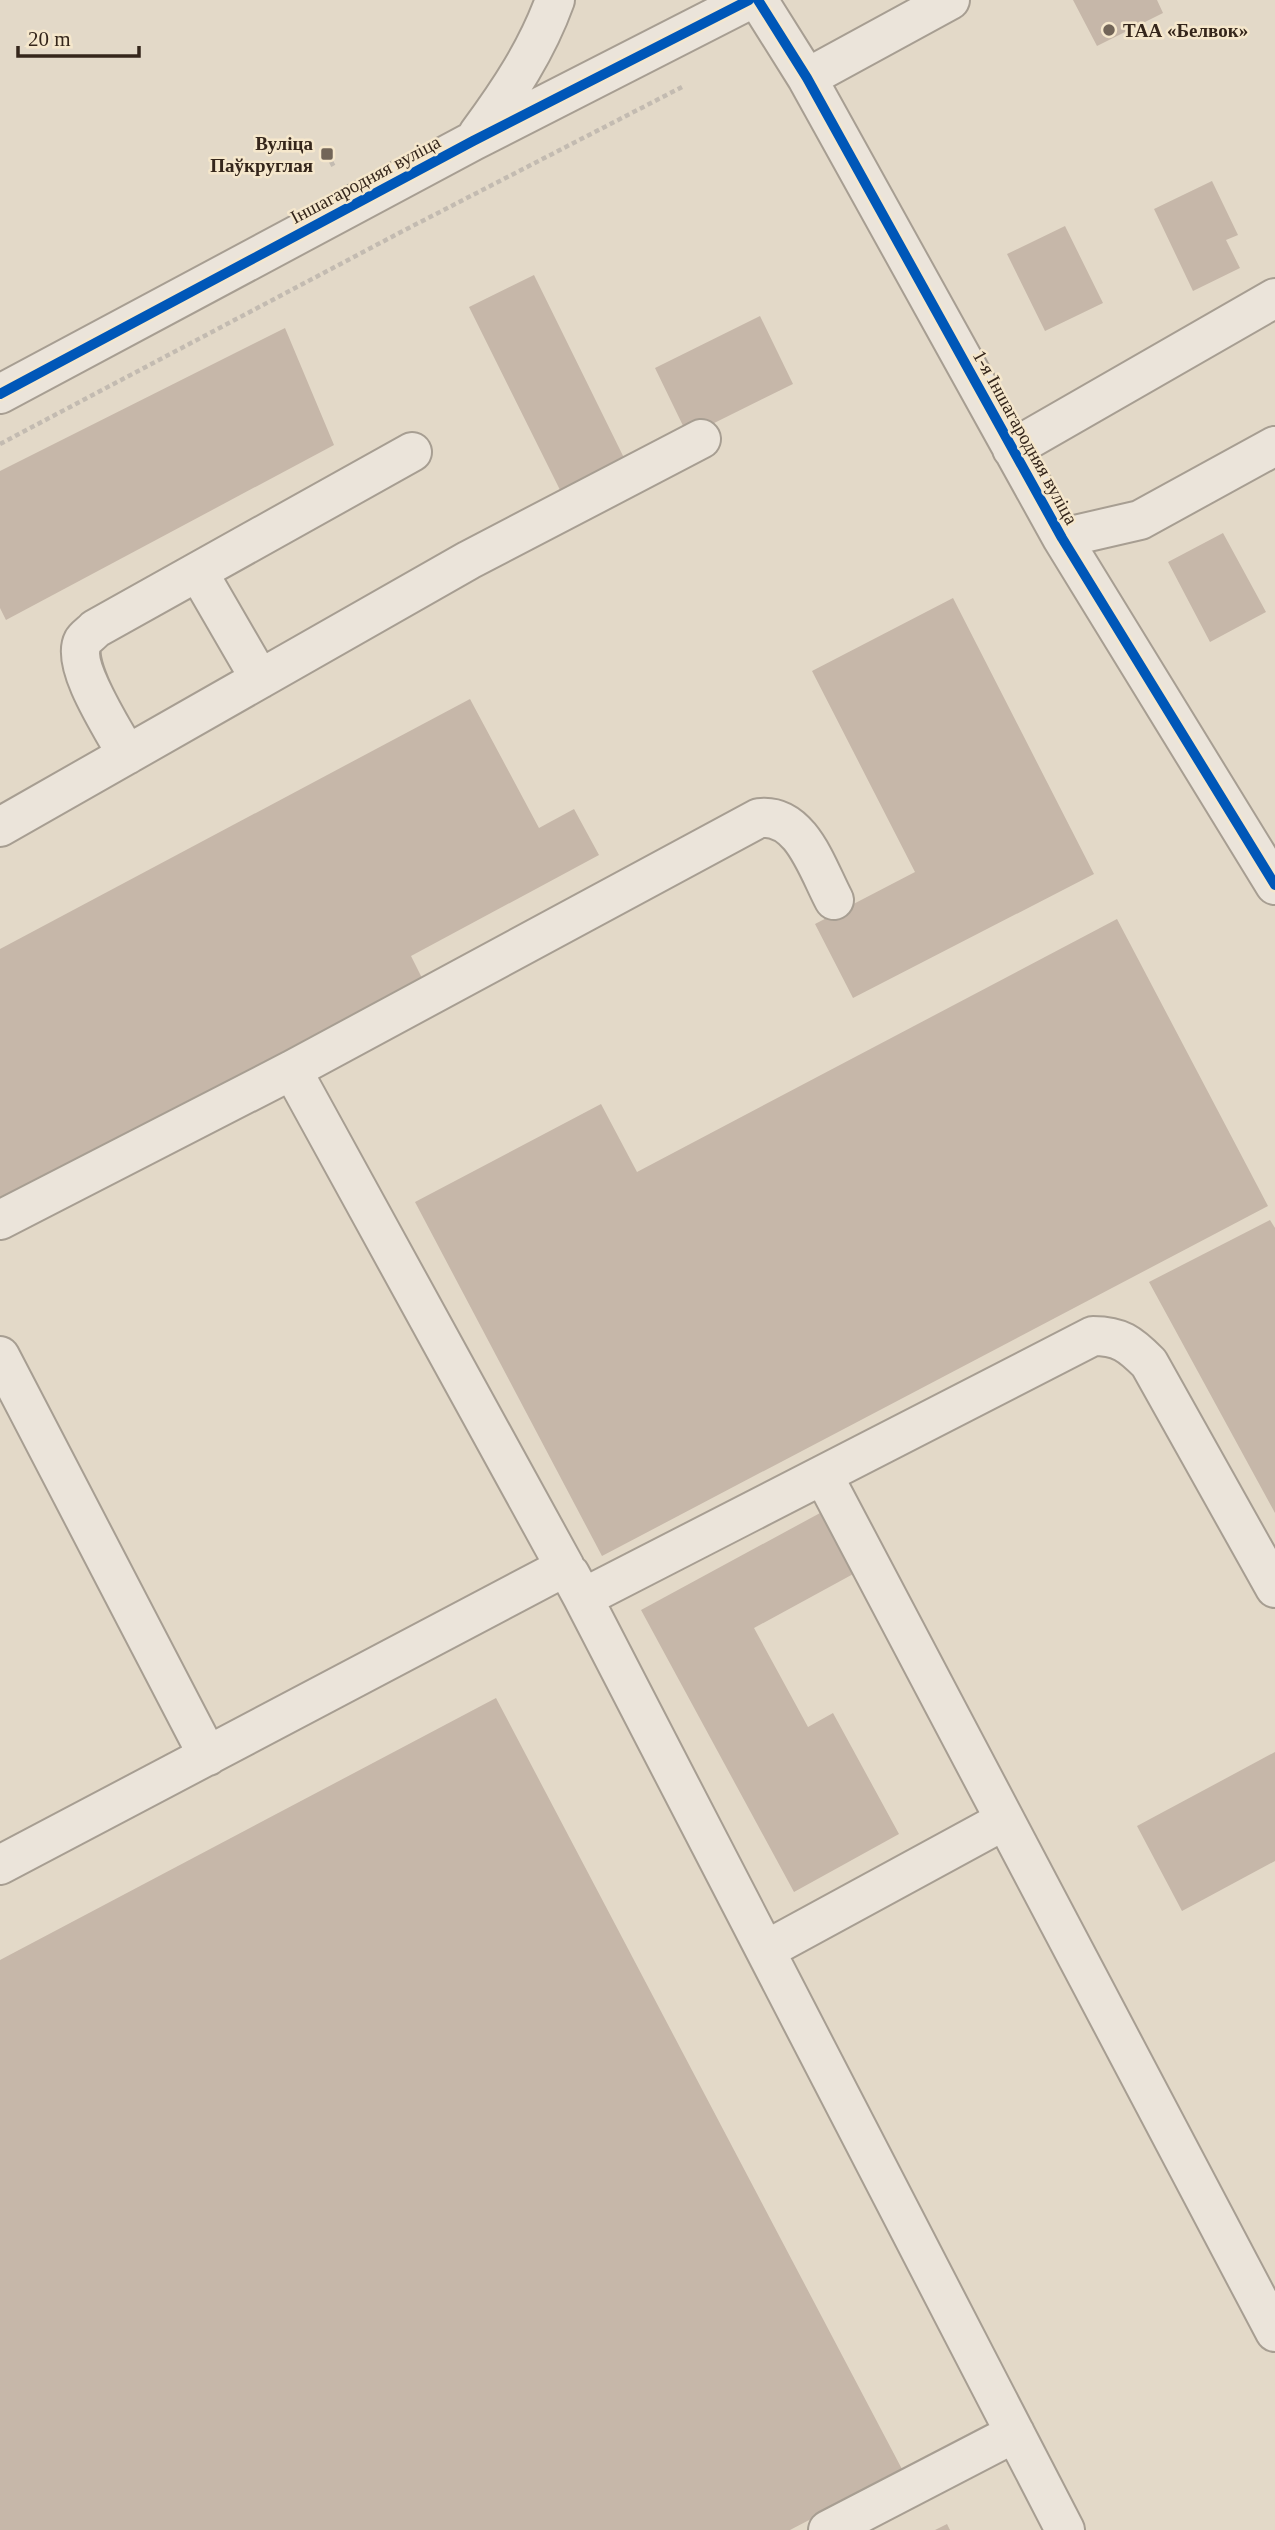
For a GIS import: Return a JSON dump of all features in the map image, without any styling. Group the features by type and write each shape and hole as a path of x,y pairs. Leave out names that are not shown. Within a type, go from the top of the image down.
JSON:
{"street":[{"path":"472,141 511,90 543,31 555,0"},
{"name":"Іншагародняя вуліца","path":"0,394 472,141 750,0"},
{"name":"1-я Іншагародняя вуліца","path":"758,0 807,78 1062,538 1275,885"},
{"path":"807,78 950,0"},
{"path":"1012,449 1275,298"},
{"path":"0,827 469,560 701,439"},
{"name":"1-я Іншагародняя вуліца","path":"1062,538 1140,520 1275,446"},
{"path":"127,755 86,677 80,659 83,642 95,629 412,453"},
{"path":"198,572 260,679"},
{"path":"0,1220 292,1070 759,818 773,817 789,824 799,834 834,900"},
{"path":"292,1070 574,1582 1065,2530"},
{"path":"0,1865 208,1756 574,1582 822,1475 1093,1336 1110,1336 1131,1345 1149,1363 1275,1588"},
{"path":"0,1356 208,1756"},
{"path":"822,1475 1275,2332"},
{"path":"766,1950 1005,1820"},
{"path":"828,2530 1014,2432"}],"path":[{"path":"0,444 682,87"}],"building":[{"name":"ТАА «Белвок»","path":"1073,0 1157,0 1163,13 1097,46"},
{"path":"1212,181 1238,235 1226,240 1240,268 1193,291 1154,209"},
{"path":"1065,226 1103,303 1045,331 1007,254"},
{"path":"534,275 628,466 564,498 469,307"},
{"path":"760,316 793,384 688,436 655,368"},
{"path":"285,328 334,445 6,620 0,608 0,471"},
{"path":"1223,533 1266,612 1210,642 1168,562"},
{"path":"953,598 1094,874 853,998 815,924 915,872 812,671"},
{"path":"470,699 539,828 574,809 599,855 411,956 425,984 0,1211 0,949"},
{"path":"1117,919 1268,1206 602,1556 415,1202 601,1104 637,1172"},
{"path":"1270,1220 1275,1228 1275,1513 1149,1282"},
{"path":"833,1506 866,1567 754,1628 808,1727 833,1713 899,1834 794,1892 641,1610"},
{"path":"496,1698 903,2471 790,2530 0,2530 0,1960"},
{"path":"1275,1752 1275,1861 1182,1911 1137,1826"},
{"path":"947,2524 950,2530 935,2530"}],"cycle path":[{"path":"0,394 473,141 749,0"},
{"path":"758,0 807,78 1062,538 1275,885"}],"place":[{"name":"ТАА «Белвок»","path":"1109,30"},
{"name":"Вуліца Паўкруглая","path":"327,154"}]}
